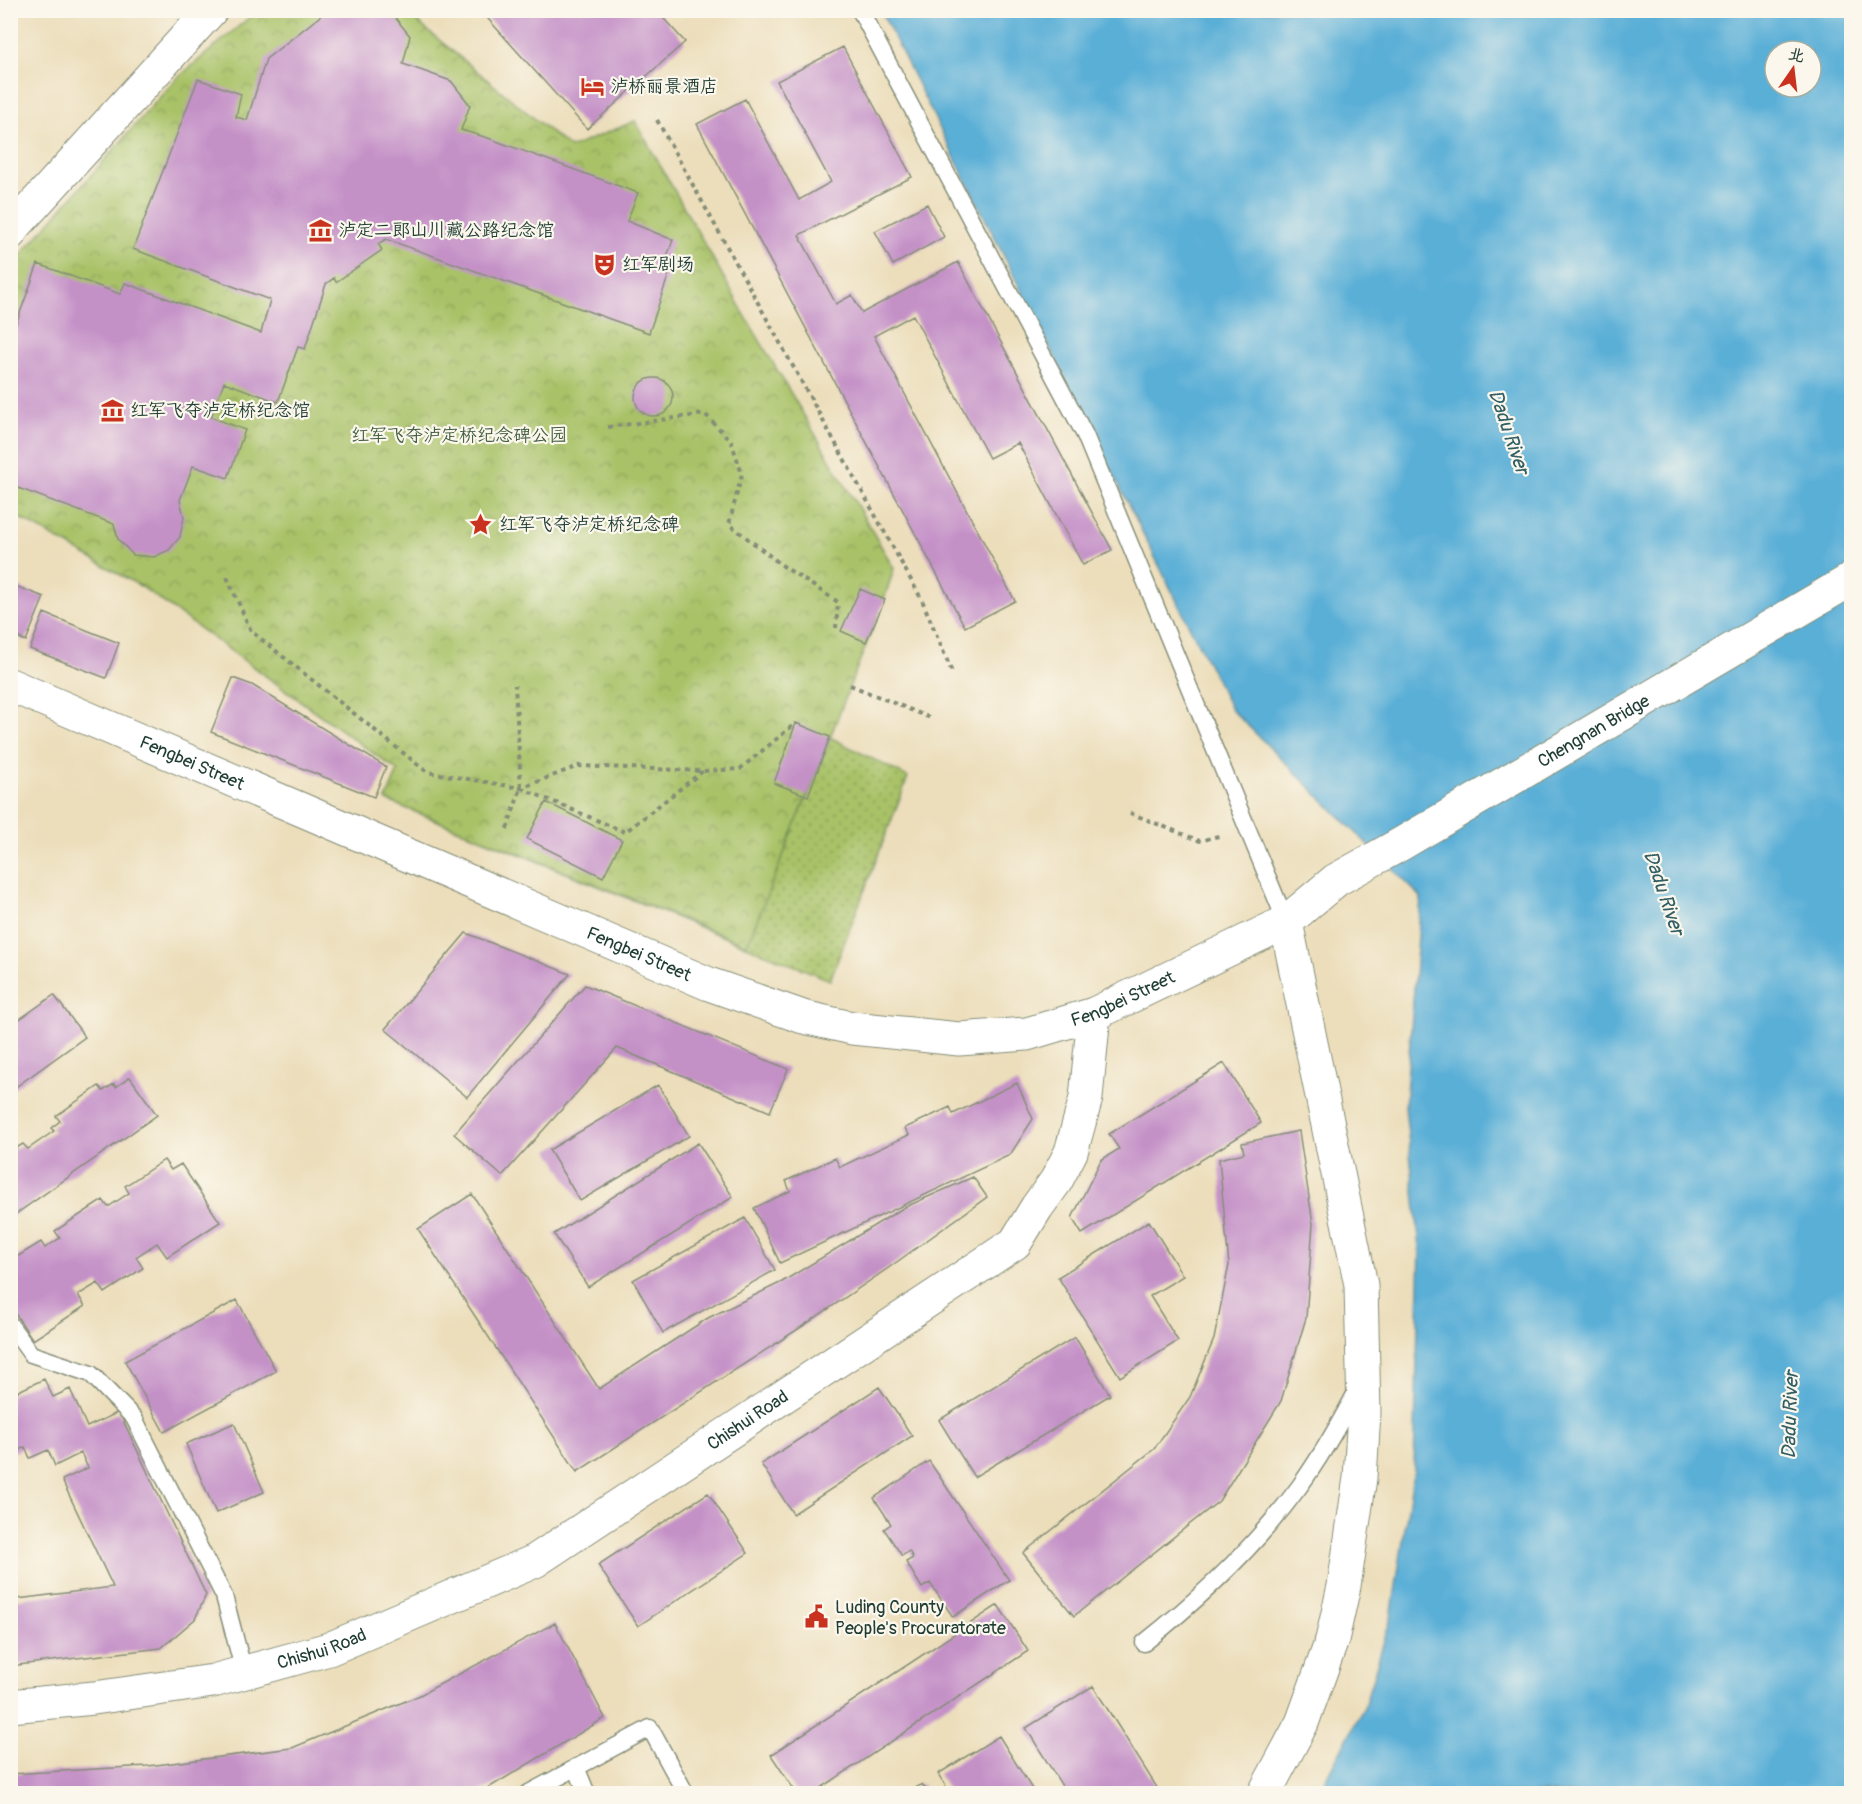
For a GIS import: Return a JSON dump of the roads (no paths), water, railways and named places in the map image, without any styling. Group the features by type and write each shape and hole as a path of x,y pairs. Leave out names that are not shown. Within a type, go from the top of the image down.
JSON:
{"street":[{"path":"10,233 212,10"},
{"name":"Chengnan Bridge","path":"1286,922 1336,880 1412,838 1851,579"},
{"name":"Fengbei Street","path":"10,685 709,984 803,1017 852,1028 959,1039 1027,1034 1094,1014 1286,922"},
{"path":"1264,1794 1302,1722 1332,1640 1344,1586 1360,1478 1364,1413 1361,1286 1286,922"},
{"name":"Chishui Road","path":"10,1706 94,1698 213,1681 329,1649 536,1561 1014,1243 1056,1181 1071,1152 1086,1098 1094,1014"}],"lane":[{"path":"860,10 1085,435 1286,922"},
{"path":"10,1325 31,1354 91,1374 134,1418 225,1596 244,1672"},
{"path":"1144,1643 1224,1575 1260,1536 1299,1487 1333,1436 1363,1381"},
{"path":"527,1794 650,1728 686,1794"},
{"path":"576,1767 587,1794"}],"water":[{"name":"Dadu River","path":"881,11 1846,11 1852,26 1851,1793 1318,1793 1364,1707 1391,1618 1414,1469 1420,1248 1405,1107 1421,897 1231,709"}],"place":[{"name":"泸桥丽景酒店","path":"592,86"},
{"name":"泸定二郎山川藏公路纪念馆","path":"320,230"},
{"name":"红军剧场","path":"604,264"},
{"name":"红军飞夺泸定桥纪念馆","path":"112,410"},
{"name":"红军飞夺泸定桥纪念碑","path":"481,524"},
{"name":"Luding County People's Procuratorate","path":"817,1617"}],"park label":[{"name":"红军飞夺泸定桥纪念碑公园","path":"459,435"}]}
